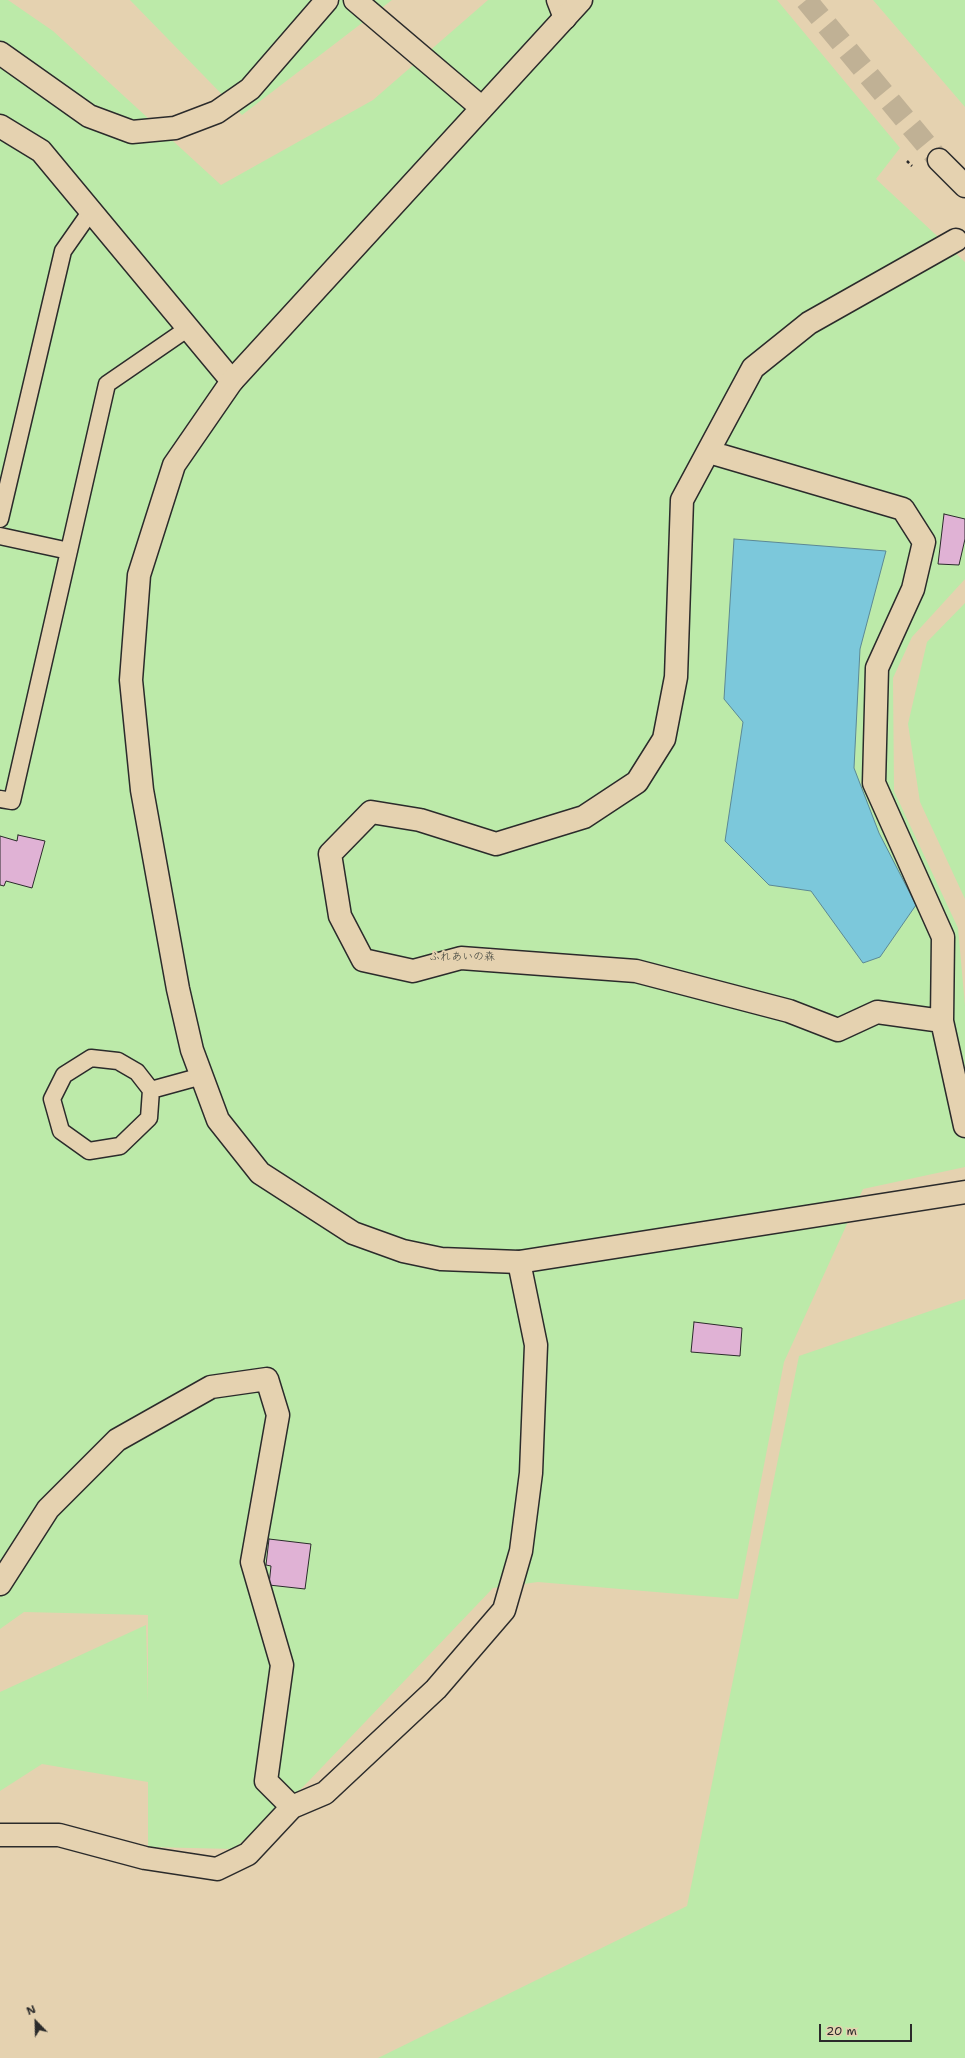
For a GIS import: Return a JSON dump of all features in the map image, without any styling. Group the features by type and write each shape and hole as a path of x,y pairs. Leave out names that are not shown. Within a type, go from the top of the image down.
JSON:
{"main road":[{"path":"0,53 89,116 132,132 175,128 217,112 250,89 328,0"},
{"path":"355,0 482,108"},
{"path":"581,0 561,9 482,108 232,381 174,465 139,575 131,680 142,790 178,989 192,1050 218,1120 260,1173 353,1233 404,1250 441,1259 519,1262 965,1192"},
{"path":"0,126 42,151 187,330 232,381"},
{"path":"939,160 965,186"},
{"path":"942,1021 876,1012 838,1030 789,1011 636,971 461,958 413,972 363,960 340,916 330,854 371,812 420,820 496,844 584,817 637,782 664,739 676,677 682,500 753,368 809,323 956,240"},
{"path":"709,452 903,509 924,542 914,590 877,668 874,783 943,938 942,1021 965,1126"},
{"path":"0,1835 58,1835 145,1858 217,1869 248,1854 292,1807 325,1793 366,1752 436,1689 504,1610 521,1551 531,1473 536,1345 519,1262"},
{"path":"0,1584 48,1509 117,1440 212,1387 267,1379 278,1415 252,1562 282,1665 266,1781 292,1807"}],"lane":[{"path":"0,519 63,251 91,211"},
{"path":"0,799 12,801 107,384 187,330"},
{"path":"0,536 69,551"},
{"path":"91,1058 118,1061 137,1072 151,1090 149,1118 120,1146 89,1151 61,1132 52,1099 64,1075 91,1058"},
{"path":"151,1090 202,1076"}],"green space":[{"name":"ふれあいの森","path":"0,0 8,0 53,31 221,185 373,100 488,0 777,0 900,148 876,179 965,262 965,579 912,637 893,678 894,791 958,928 965,1006 965,1167 863,1189 784,1362 738,1599 538,1582 493,1588 304,1786 234,1849 148,1847 148,1782 42,1764 0,1791 0,1692 146,1625 148,1703 148,1615 24,1612 0,1629"},
{"path":"130,0 392,0 242,115"},
{"path":"873,0 965,0 965,107"},
{"path":"965,603 965,899 920,802 908,724 927,642"},
{"path":"965,1299 965,2058 378,2058 687,1906 799,1356"}],"water":[{"path":"734,539 886,551 860,649 854,768 879,833 916,905 880,957 863,963 811,891 769,885 725,841 743,722 724,699"}],"building":[{"path":"944,514 965,519 965,539 959,565 938,564"},
{"path":"18,835 45,841 32,888 6,881 4,886 0,885 0,836 17,841"},
{"path":"694,1322 742,1328 740,1356 691,1352"},
{"path":"269,1539 311,1544 305,1589 269,1585 271,1566 266,1565"}],"tunnel":[{"path":"806,0 939,160"}]}
